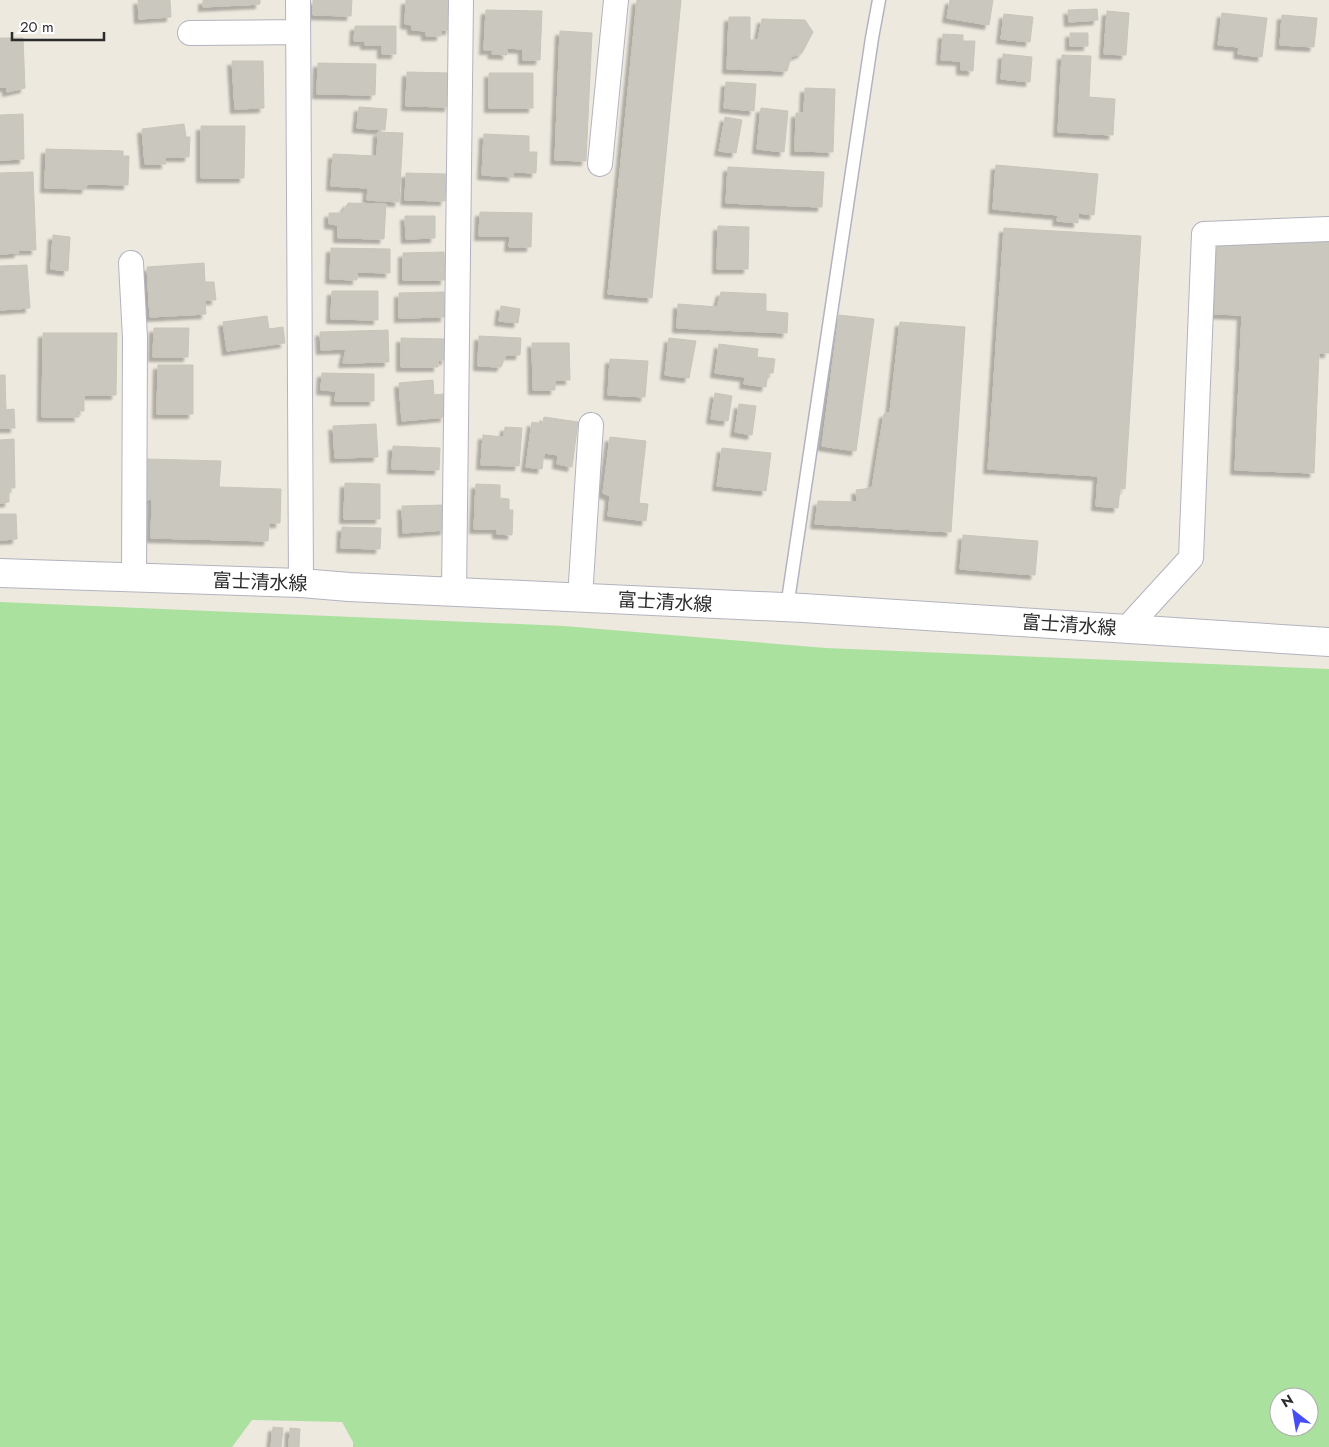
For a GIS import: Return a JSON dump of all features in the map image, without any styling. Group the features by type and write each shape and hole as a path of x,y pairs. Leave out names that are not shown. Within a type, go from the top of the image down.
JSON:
{"main road":[{"name":"富士清水線","path":"0,573 302,583 787,607 1329,642"}],"street":[{"path":"298,0 302,583"},
{"path":"454,592 461,0"},
{"path":"600,164 616,0"},
{"path":"190,33 298,32"},
{"path":"1127,628 1191,558 1204,234 1329,229"},
{"path":"131,263 135,338 134,578"},
{"path":"580,598 591,425"}],"lane":[{"path":"787,607 870,48 879,0"}],"green space":[{"path":"0,602 564,626 826,648 1329,669 1329,1447 353,1447 353,1442 342,1422 252,1420 232,1447 0,1447"}],"building":[{"path":"138,0 170,0 171,17 139,19"},
{"path":"203,0 260,0 260,4 203,7"},
{"path":"313,0 352,0 351,16 313,15"},
{"path":"406,0 452,0 450,30 441,30 441,36 426,36 426,31 412,30 412,25 405,24"},
{"path":"637,0 681,0 652,298 608,294"},
{"path":"950,0 993,0 989,25 947,18"},
{"path":"1097,9 1098,20 1069,22 1068,10"},
{"path":"486,10 542,11 540,60 523,60 523,49 507,48 507,55 492,54 493,50 484,50"},
{"path":"1107,11 1129,13 1126,55 1104,54"},
{"path":"1222,13 1267,18 1262,57 1238,54 1239,47 1218,45"},
{"path":"1004,14 1033,17 1030,42 1001,39"},
{"path":"1282,15 1317,18 1314,47 1280,45"},
{"path":"729,17 750,17 750,40 758,40 762,19 805,20 813,32 802,53 791,57 787,71 727,69"},
{"path":"355,26 396,26 396,54 382,54 382,45 365,45 365,41 354,41"},
{"path":"560,31 592,33 586,161 555,160"},
{"path":"1070,33 1088,33 1088,46 1070,46"},
{"path":"943,34 963,35 963,41 975,41 973,71 961,70 961,61 941,60"},
{"path":"0,38 23,38 25,88 7,92 7,87 0,87"},
{"path":"1003,54 1032,57 1030,82 1001,79"},
{"path":"1062,55 1091,56 1089,97 1115,99 1113,135 1058,132"},
{"path":"232,61 263,61 264,108 235,109"},
{"path":"318,63 376,64 375,95 317,94"},
{"path":"407,72 450,73 449,107 406,106"},
{"path":"489,73 533,73 533,108 489,108"},
{"path":"726,82 756,84 754,111 724,108"},
{"path":"805,88 835,89 833,152 795,151 796,113 804,113"},
{"path":"359,107 387,109 385,130 357,128"},
{"path":"761,108 788,111 784,152 757,149"},
{"path":"23,114 24,159 0,160 0,115"},
{"path":"725,117 742,120 736,153 719,151"},
{"path":"184,124 186,137 190,137 189,157 165,157 166,164 145,164 142,129"},
{"path":"201,126 245,126 244,178 201,178"},
{"path":"378,132 403,133 399,202 367,200 368,188 331,186 333,154 377,156"},
{"path":"484,134 529,136 529,152 537,152 536,173 513,172 513,177 482,175"},
{"path":"46,149 123,151 123,156 129,156 128,185 87,184 86,189 45,188"},
{"path":"996,165 1098,174 1094,215 1078,213 1078,223 1057,221 1058,215 993,209"},
{"path":"728,167 824,172 822,207 726,203"},
{"path":"33,172 36,250 18,250 19,253 0,254 0,173"},
{"path":"406,173 446,174 445,201 405,200"},
{"path":"348,203 386,204 384,239 338,238 338,225 329,224 329,213 342,213"},
{"path":"480,212 532,213 531,247 509,247 510,236 479,236"},
{"path":"405,216 435,216 435,238 406,239"},
{"path":"718,226 749,227 748,269 717,269"},
{"path":"1004,228 1141,236 1125,489 1120,488 1118,508 1096,506 1098,476 988,469"},
{"path":"53,235 70,237 68,271 51,269"},
{"path":"1217,235 1329,240 1329,353 1319,353 1314,473 1235,470 1242,315 1214,314"},
{"path":"331,248 390,249 390,273 357,272 357,280 330,279"},
{"path":"444,252 445,280 403,280 403,253"},
{"path":"204,263 205,282 214,282 216,300 205,300 206,314 150,317 147,267"},
{"path":"27,265 30,308 0,310 0,266"},
{"path":"332,291 378,291 378,320 331,319"},
{"path":"444,292 445,317 399,318 399,293"},
{"path":"721,292 766,294 766,311 788,313 787,333 677,328 678,304 717,307"},
{"path":"501,306 520,309 518,323 499,321"},
{"path":"839,315 874,319 856,451 822,446"},
{"path":"267,316 269,329 283,327 285,343 227,351 223,322"},
{"path":"900,322 965,327 951,532 815,524 818,501 857,502 856,490 872,488 884,414 890,412"},
{"path":"154,328 189,328 188,357 153,357"},
{"path":"388,330 389,362 343,363 346,349 321,350 320,332"},
{"path":"43,333 117,333 116,395 84,395 84,411 78,411 79,417 42,417"},
{"path":"479,336 521,338 520,355 506,355 501,367 478,366"},
{"path":"401,338 446,339 446,360 438,360 438,367 401,367"},
{"path":"669,338 696,341 689,378 665,375"},
{"path":"532,343 569,343 570,380 555,380 555,390 533,390"},
{"path":"719,344 758,349 757,357 775,359 773,373 768,373 766,387 744,384 745,377 715,373"},
{"path":"610,359 648,361 645,397 608,395"},
{"path":"158,365 193,365 193,414 157,414"},
{"path":"322,373 374,374 374,401 335,401 336,391 321,390"},
{"path":"0,375 5,375 6,410 14,409 15,428 0,428"},
{"path":"433,380 434,395 443,394 445,417 402,421 399,383"},
{"path":"715,393 732,396 728,421 711,419"},
{"path":"739,404 756,406 752,435 735,432"},
{"path":"544,417 578,422 572,467 557,464 558,455 544,453 542,469 526,467 532,422 543,424"},
{"path":"376,424 378,457 335,458 333,426"},
{"path":"505,427 522,428 519,466 481,465 483,435 504,437"},
{"path":"610,437 646,441 639,503 648,504 646,521 608,516 610,496 603,493"},
{"path":"14,439 15,488 9,488 9,502 0,503 0,440"},
{"path":"393,446 440,448 439,470 392,469"},
{"path":"722,448 771,453 766,491 717,486"},
{"path":"147,459 221,461 219,487 281,489 280,523 269,523 268,541 151,538 152,499 146,500"},
{"path":"345,483 380,484 380,519 344,519"},
{"path":"476,484 500,485 500,498 509,499 509,510 513,510 512,535 497,534 497,529 474,529"},
{"path":"443,505 445,530 403,533 402,506"},
{"path":"0,514 16,514 17,539 0,540"},
{"path":"342,527 381,528 380,549 341,548"},
{"path":"963,535 1038,541 1035,575 960,569"},
{"path":"273,1427 283,1428 281,1447 271,1447"},
{"path":"290,1428 300,1429 299,1447 289,1447"}]}
